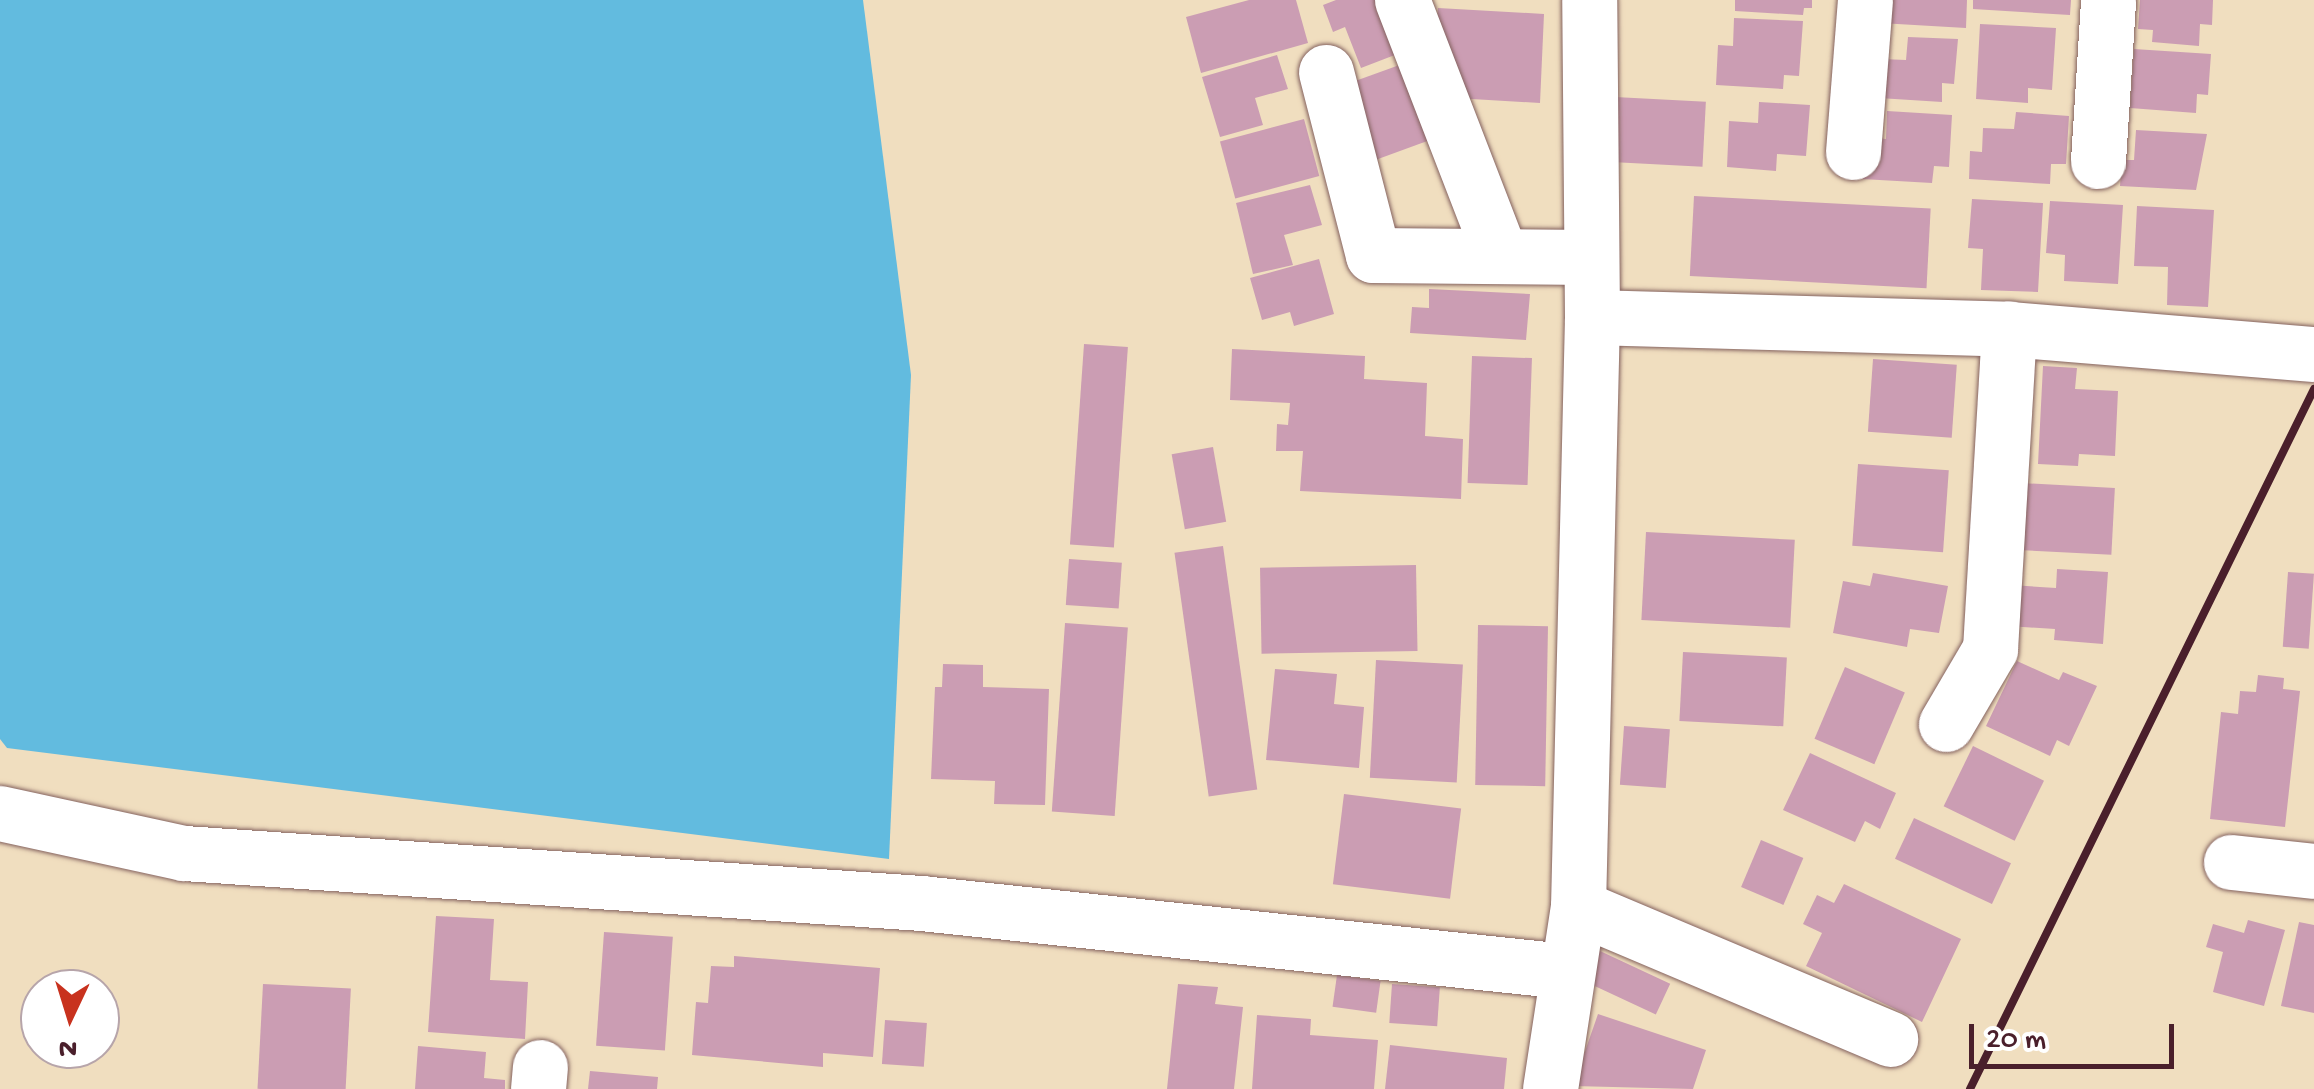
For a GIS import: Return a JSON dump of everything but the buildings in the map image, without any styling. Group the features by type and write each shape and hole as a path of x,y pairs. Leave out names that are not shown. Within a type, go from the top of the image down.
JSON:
{"street":[{"path":"1402,0 1501,256"},
{"path":"1550,1089 1565,971 1578,907 1592,317 1589,0"},
{"path":"1853,152 1865,0"},
{"path":"2098,162 2108,0"},
{"path":"1326,72 1373,255 1592,257"},
{"path":"1592,317 2009,329 2314,354"},
{"path":"1946,724 1990,650 2009,329"},
{"path":"0,813 184,853 922,903 1565,971"},
{"path":"2231,862 2314,871"},
{"path":"1578,907 1890,1039"}],"water":[{"path":"0,0 863,0 911,375 889,859 7,748 0,739"}],"railway":[{"path":"1970,1089 2314,389"}]}
